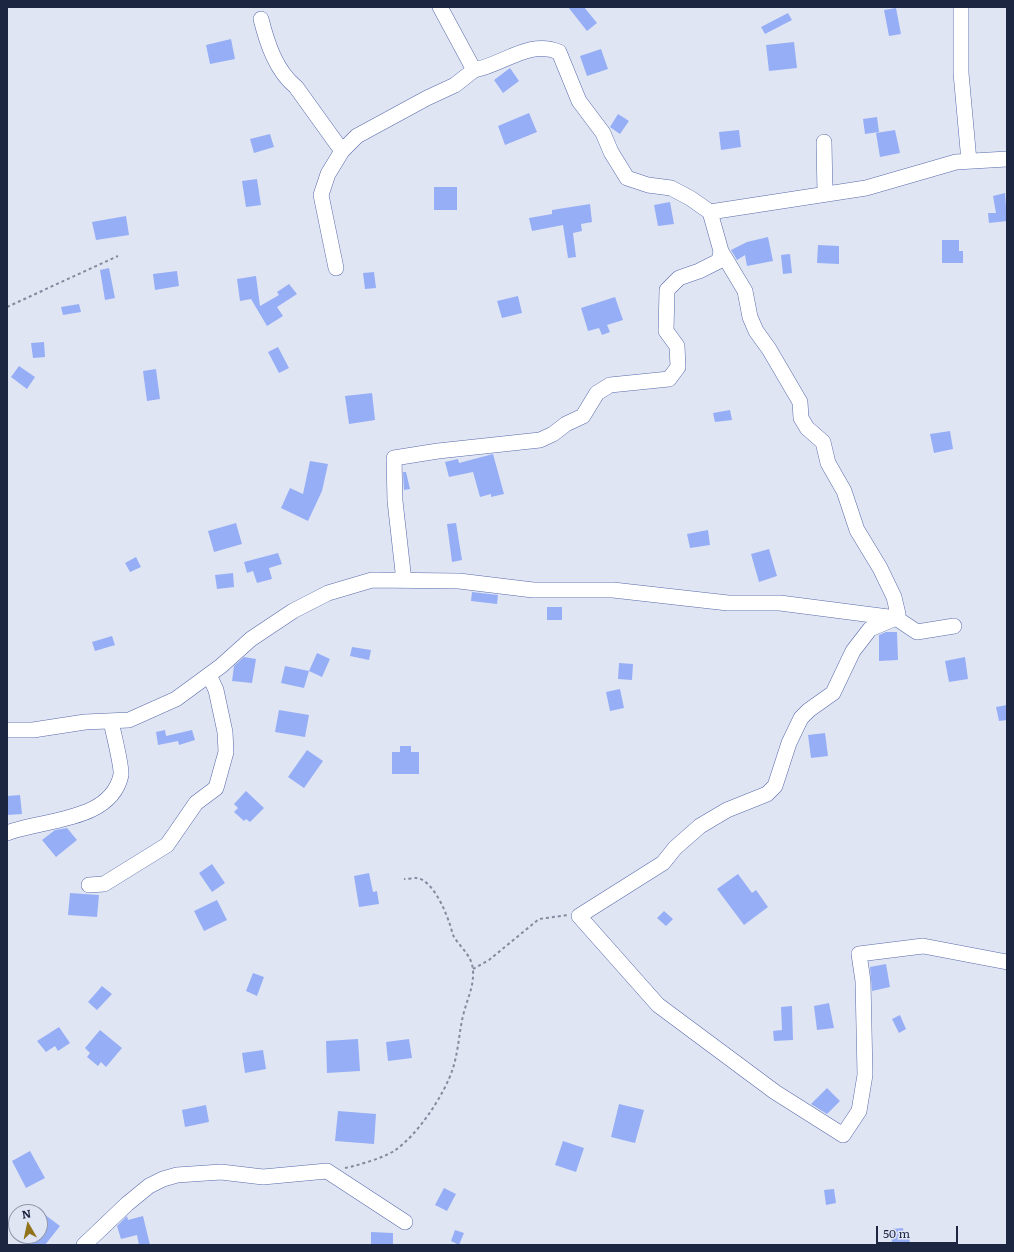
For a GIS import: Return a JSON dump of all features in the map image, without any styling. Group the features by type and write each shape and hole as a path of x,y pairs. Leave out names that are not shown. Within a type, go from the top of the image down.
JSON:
{"street":[{"path":"440,7 474,70"},
{"path":"961,7 961,73 969,161"},
{"path":"261,19 268,45 286,79 296,87 342,151"},
{"path":"336,268 321,195 328,174 342,151 357,136 427,98 455,85 474,70 483,68 512,55 530,50 548,47 559,52 578,101 603,133 611,152 627,178 648,185 671,188 690,198 710,212 721,251 745,291 750,317 756,331 769,349 800,402 801,418 807,428 823,442 828,463 844,491 857,530 877,562 894,597 898,614 896,618"},
{"path":"824,142 825,194"},
{"path":"710,212 866,188 956,162 1007,159"},
{"path":"404,581 402,547 395,501 394,458 438,451 540,440 566,424 583,416 596,393 610,385 669,379 678,367 677,346 666,331 668,290 679,278 699,271 719,260 721,251"},
{"path":"7,730 33,730 85,722 129,720 176,699 209,675 251,639 293,611 328,593 372,580 459,581 534,590 613,590 728,603 780,603 896,618 917,632 954,626"},
{"path":"896,618 870,629 854,651 833,693 808,710 801,718 789,743 775,786 768,794 727,810 700,826 675,848 663,863 579,916 658,1005 775,1092 843,1135 859,1111 865,1076 863,981 859,954 924,946 1007,962"},
{"path":"89,885 104,884 167,845 196,803 216,788 226,752 225,732 216,690 209,675"},
{"path":"7,833 41,823 72,818 109,798 121,775 111,721"},
{"path":"84,1245 127,1204 149,1186 163,1179 177,1175 221,1172 263,1177 327,1171 405,1222"}],"path":[{"path":"7,307 118,256"},
{"path":"327,1171 356,1166 394,1151 422,1124 446,1084 453,1068 460,1043 464,1012 473,983 473,969 466,951 454,936 444,907 435,893 426,883 418,878 404,879"},
{"path":"473,969 489,960 539,919 553,916 579,916"}],"building":[{"path":"568,7 584,7 597,23 587,31"},
{"path":"896,8 901,34 889,36 884,10"},
{"path":"788,13 792,20 765,34 761,27"},
{"path":"231,39 235,59 210,64 206,45"},
{"path":"794,42 797,68 769,71 766,45"},
{"path":"601,49 608,69 587,76 580,56"},
{"path":"510,68 519,81 503,93 494,80"},
{"path":"529,113 537,132 505,145 498,126"},
{"path":"618,114 629,121 620,134 610,127"},
{"path":"877,117 879,132 865,134 863,119"},
{"path":"739,130 741,147 721,150 719,132"},
{"path":"895,130 900,153 880,157 876,133"},
{"path":"270,134 274,147 254,153 250,139"},
{"path":"257,179 261,205 246,207 242,181"},
{"path":"434,187 457,187 457,210 434,210"},
{"path":"1005,193 1007,221 989,223 988,213 996,213 993,196"},
{"path":"670,202 674,224 658,226 654,205"},
{"path":"590,204 592,222 581,224 582,231 573,233 576,257 568,258 563,225 532,231 529,218 552,214 552,210"},
{"path":"126,216 129,235 96,240 92,222"},
{"path":"768,237 773,261 747,266 745,255 737,260 731,250 747,242"},
{"path":"942,240 959,240 959,251 963,251 963,263 942,263"},
{"path":"818,245 839,246 839,264 817,263"},
{"path":"790,254 792,273 783,274 781,255"},
{"path":"109,268 115,298 105,300 100,270"},
{"path":"177,271 179,286 155,290 153,274"},
{"path":"374,272 376,288 365,289 363,273"},
{"path":"256,276 260,306 279,295 277,292 289,284 297,294 277,307 283,316 267,326 251,299 240,301 237,279"},
{"path":"518,296 522,313 502,318 497,301"},
{"path":"615,297 623,320 607,325 610,332 602,335 599,328 588,331 581,308"},
{"path":"79,304 81,312 63,315 61,307"},
{"path":"44,342 45,357 33,358 31,343"},
{"path":"278,347 289,368 279,373 268,352"},
{"path":"19,366 35,377 27,389 11,377"},
{"path":"156,369 160,399 147,401 143,371"},
{"path":"372,393 375,420 349,424 345,396"},
{"path":"730,410 732,420 715,422 713,413"},
{"path":"950,431 953,449 934,453 930,434"},
{"path":"493,454 504,494 491,497 491,494 480,497 473,472 449,477 445,462 458,459 459,463"},
{"path":"310,461 328,464 322,491 308,521 281,508 290,488 303,494"},
{"path":"403,472 406,472 410,489 404,490"},
{"path":"236,523 242,544 214,552 208,531"},
{"path":"456,523 462,560 452,562 447,524"},
{"path":"708,530 710,545 690,548 687,534"},
{"path":"769,549 777,576 759,582 751,554"},
{"path":"278,553 282,564 269,568 272,579 257,583 253,571 247,573 244,562"},
{"path":"136,557 141,567 130,572 125,563"},
{"path":"233,573 234,587 217,589 215,575"},
{"path":"472,592 498,595 497,604 471,601"},
{"path":"547,607 562,607 562,620 547,620"},
{"path":"886,632 897,632 898,660 879,661 879,635"},
{"path":"112,636 115,645 95,651 92,642"},
{"path":"352,647 371,650 369,660 350,656"},
{"path":"317,653 330,659 322,677 309,671"},
{"path":"244,657 256,659 252,683 232,681 234,666"},
{"path":"965,657 968,679 949,682 945,661"},
{"path":"619,663 633,664 632,680 618,679"},
{"path":"285,666 309,671 304,688 281,683"},
{"path":"620,689 624,708 610,711 606,692"},
{"path":"1007,705 1007,720 999,721 996,707"},
{"path":"279,710 309,715 305,737 275,732"},
{"path":"165,730 166,736 192,730 195,740 179,745 178,741 158,745 156,732"},
{"path":"825,733 828,756 811,758 808,735"},
{"path":"400,746 411,746 411,752 419,752 419,774 392,774 392,752 400,752"},
{"path":"307,750 323,761 304,788 288,777"},
{"path":"246,791 264,808 250,822 246,819 244,821 234,812 238,808 234,804"},
{"path":"20,795 22,814 7,815 7,796"},
{"path":"67,828 77,840 56,857 42,840 55,830"},
{"path":"212,864 225,883 212,892 199,873"},
{"path":"369,873 373,892 377,891 379,904 359,907 354,876"},
{"path":"738,874 752,893 756,890 768,907 744,925 717,889"},
{"path":"70,893 99,895 97,917 68,915"},
{"path":"217,900 227,920 204,931 194,911"},
{"path":"664,911 673,919 666,926 657,918"},
{"path":"886,964 890,987 872,991 870,967"},
{"path":"253,973 264,977 257,996 246,991"},
{"path":"102,986 112,994 97,1010 88,1002"},
{"path":"829,1003 834,1028 817,1030 814,1006"},
{"path":"792,1006 793,1040 774,1041 773,1031 782,1030 781,1007"},
{"path":"900,1015 906,1029 899,1033 892,1019"},
{"path":"59,1027 70,1043 58,1051 55,1046 46,1052 37,1041"},
{"path":"100,1030 122,1048 106,1067 101,1062 98,1066 87,1057 90,1053 85,1048"},
{"path":"358,1039 360,1071 327,1073 326,1041"},
{"path":"409,1039 412,1058 388,1061 386,1042"},
{"path":"263,1050 266,1069 245,1073 242,1053"},
{"path":"827,1088 840,1101 827,1114 811,1104"},
{"path":"619,1104 644,1110 635,1143 611,1137"},
{"path":"206,1105 209,1122 185,1127 182,1110"},
{"path":"338,1111 376,1114 374,1144 335,1141"},
{"path":"563,1141 584,1148 576,1172 555,1165"},
{"path":"30,1151 45,1178 26,1188 12,1161"},
{"path":"444,1188 456,1194 447,1211 435,1205"},
{"path":"834,1189 836,1203 826,1205 824,1190"},
{"path":"127,1216 128,1220 143,1216 150,1245 139,1245 137,1235 121,1239 117,1226"},
{"path":"48,1217 60,1226 48,1241"},
{"path":"903,1228 904,1235 909,1234 910,1245 892,1245 891,1229"},
{"path":"455,1230 464,1233 459,1245 451,1241"},
{"path":"371,1232 393,1233 393,1245 371,1245"},
{"path":"32,1244 46,1244 45,1245"}]}
